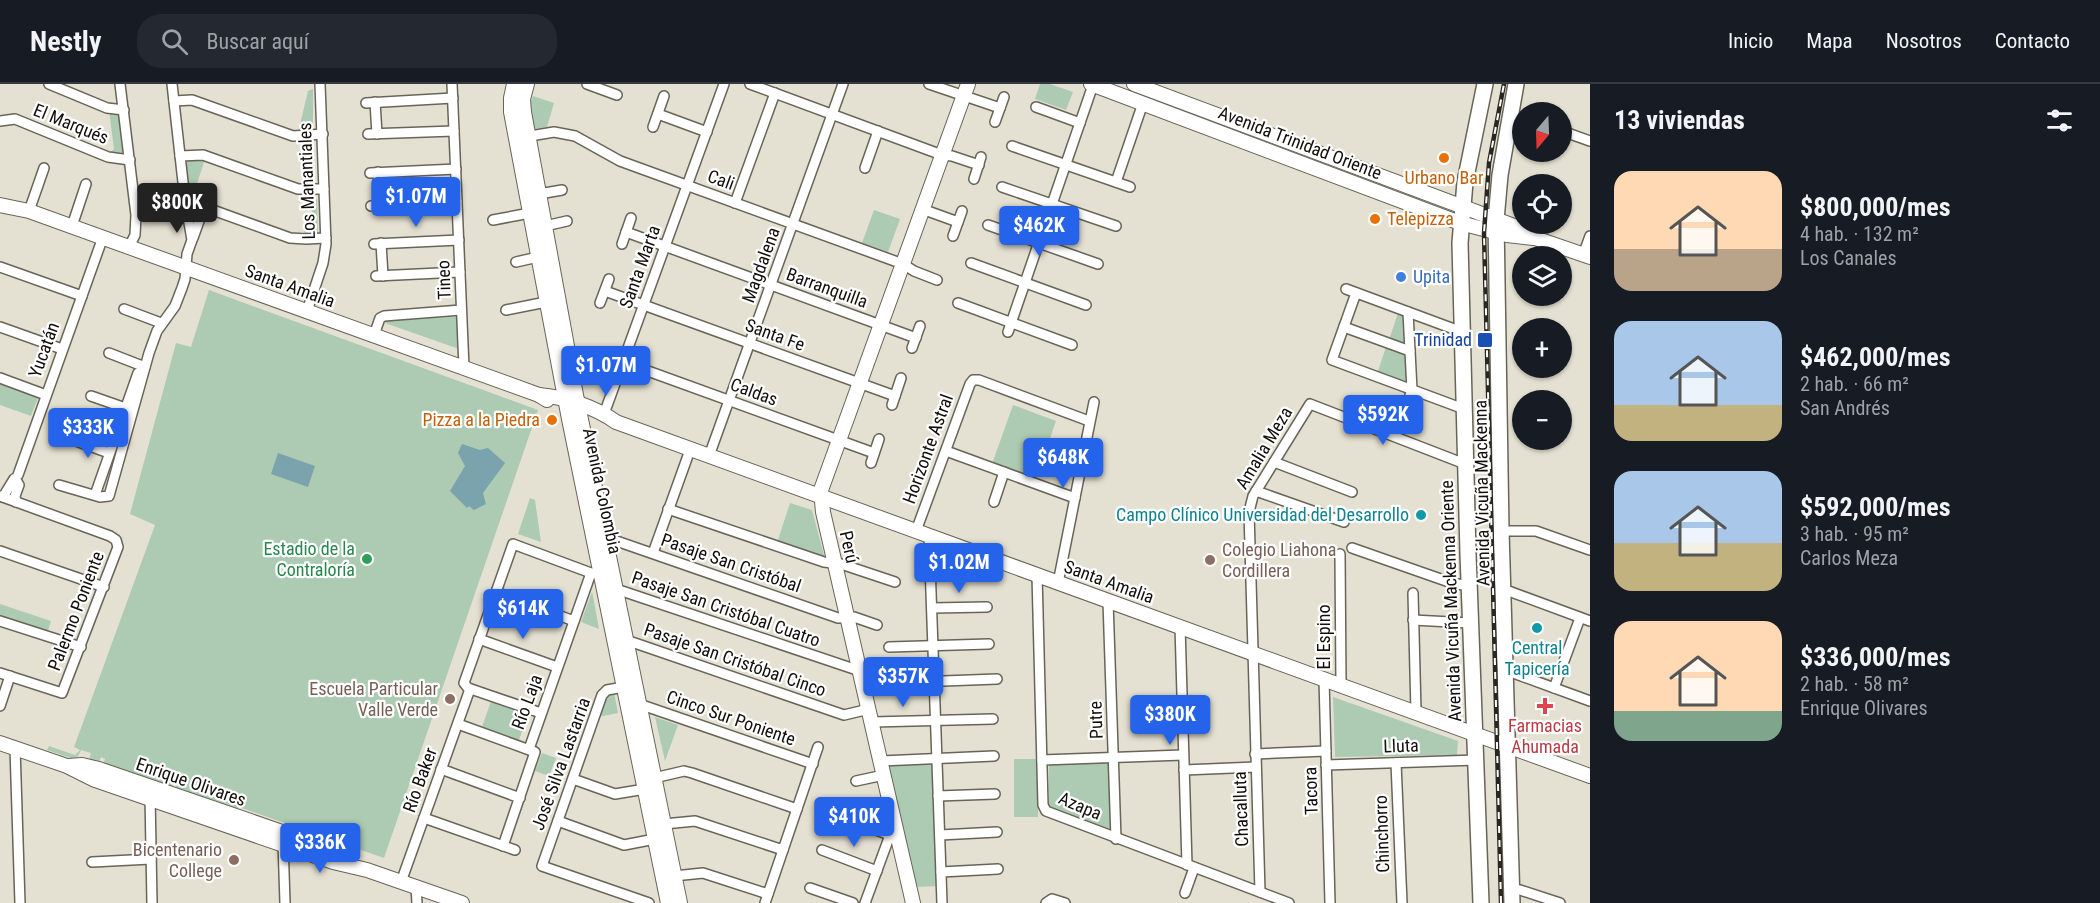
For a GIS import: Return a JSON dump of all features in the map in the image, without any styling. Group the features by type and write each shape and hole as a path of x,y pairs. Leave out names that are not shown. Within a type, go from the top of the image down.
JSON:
{"main road":[{"name":"Avenida Colombia","path":"514,84 510,105 539,194 545,226 596,573 624,687 668,903"},
{"name":"Avenida Colombia","path":"527,84 523,105 522,138 530,213 546,302 605,537 680,903"},
{"name":"Avenida Trinidad Oriente","path":"1092,84 1460,223 1496,226"},
{"name":"Avenida Trinidad Oriente","path":"1134,84 1461,207 1496,226"},
{"name":"Avenida Vicuña Mackenna","path":"1511,896 1501,531 1496,226 1500,175 1515,114 1516,84"},
{"name":"Avenida Vicuña Mackenna Oriente","path":"1481,85 1460,223 1470,623 1481,903"},
{"name":"Perú","path":"914,903 894,834 882,768 821,497 822,487 880,325 908,268 922,209 966,90"},
{"name":"Santa Amalia","path":"0,196 29,211"},
{"name":"Santa Amalia","path":"0,205 29,211 72,226 539,395 554,396 601,422 616,422"},
{"path":"1496,226 1521,229 1536,238 1587,256"},
{"name":"Santa Amalia","path":"572,407 604,414 616,422 690,450 1476,734 1589,772"},
{"name":"Enrique Olivares","path":"0,743 67,766 89,767 150,793 284,839 340,855 367,870 462,903"}],"street":[{"path":"49,84 106,108 124,110"},
{"path":"120,84 136,215 135,235 129,247"},
{"path":"172,84 185,200 192,240"},
{"name":"Los Manantiales","path":"306,311 323,263 326,238 320,84"},
{"name":"Tineo","path":"452,84 464,368"},
{"path":"587,84 616,94"},
{"name":"Santa Marta","path":"604,414 724,84"},
{"path":"750,84 942,155 980,161 974,179"},
{"name":"Magdalena","path":"709,456 843,84"},
{"path":"929,84 966,90 1000,108"},
{"path":"1009,328 1092,84"},
{"path":"735,203 775,93"},
{"path":"653,127 664,96"},
{"path":"995,122 1004,97"},
{"path":"453,98 371,103 373,134 454,131"},
{"path":"174,101 192,100 293,136 323,134"},
{"path":"1116,182 1143,103"},
{"path":"1036,107 1080,123"},
{"path":"658,114 707,132"},
{"name":"El Marqués","path":"0,120 15,119 108,157 130,160"},
{"path":"865,168 878,131"},
{"name":"Cali","path":"522,138 554,132 575,136 620,161 908,268"},
{"path":"1572,135 1590,141"},
{"path":"1012,146 1130,187"},
{"path":"180,156 203,155 298,189 324,189"},
{"path":"29,211 44,168"},
{"path":"456,169 374,173 375,205 457,201"},
{"path":"72,226 86,184"},
{"path":"1002,187 1116,226"},
{"path":"539,194 562,190"},
{"path":"185,200 290,238 326,238"},
{"path":"59,485 107,497 111,491 129,410 143,366 161,323 175,306 185,279 185,267 192,240 204,207"},
{"path":"922,209 958,222"},
{"path":"953,236 962,211"},
{"path":"493,220 530,213"},
{"path":"622,244 631,218"},
{"path":"545,226 567,221"},
{"path":"988,225 1098,264"},
{"name":"Barranquilla","path":"626,232 880,325 914,343 920,326"},
{"path":"1587,256 1590,236"},
{"name":"Yucatán","path":"18,475 102,237"},
{"path":"459,240 377,243 379,276 460,272"},
{"path":"516,262 538,257"},
{"path":"971,263 1086,305"},
{"path":"0,267 82,296"},
{"path":"908,268 937,281"},
{"path":"600,303 609,279"},
{"path":"1346,289 1462,332"},
{"name":"Santa Fe","path":"605,291 860,383 893,400 901,378"},
{"path":"1356,293 1332,360 1464,409"},
{"path":"506,310 546,302"},
{"path":"958,303 1009,328 1072,345"},
{"path":"123,309 161,323"},
{"path":"374,335 380,318 384,316 461,310"},
{"path":"1407,312 1412,390 1395,436 1466,464"},
{"path":"0,327 62,349"},
{"path":"1344,327 1410,351"},
{"path":"110,353 143,366"},
{"name":"Caldas","path":"623,362 874,453"},
{"path":"0,378 46,395"},
{"name":"Horizonte Astral","path":"922,534 946,451 973,380 979,380 1089,421"},
{"path":"91,396 129,410"},
{"path":"1058,583 1089,421 1095,402"},
{"name":"Amalia Meza","path":"1252,653 1249,512 1256,491 1310,404 1395,436"},
{"path":"95,495 109,453 129,410"},
{"path":"871,463 879,439"},
{"path":"76,441 109,453"},
{"path":"653,553 690,450"},
{"path":"946,451 1075,498"},
{"path":"1274,462 1352,492"},
{"path":"994,502 1005,472"},
{"path":"14,480 19,485 15,496 16,502 2,497 14,480"},
{"path":"1256,491 1344,522"},
{"name":"Palermo Poniente","path":"3,675 62,693 118,547 116,540 110,536 16,502"},
{"path":"669,509 824,561 895,582"},
{"path":"1501,531 1536,531 1590,550"},
{"path":"922,534 932,608 942,903"},
{"name":"Pasaje San Cristóbal","path":"605,537 838,618 854,617 877,625"},
{"name":"Río Baker","path":"401,882 458,724 467,687 464,681 513,544 596,573"},
{"path":"1352,548 1452,583 1469,586"},
{"path":"0,551 104,587"},
{"name":"El Espino","path":"1340,554 1341,685"},
{"name":"Río Laja","path":"502,846 520,798 541,713 574,621 596,573"},
{"name":"Azapa","path":"1037,575 1042,760 1046,811 1289,903"},
{"path":"1503,589 1585,620 1554,688"},
{"name":"Pasaje San Cristóbal Cuatro","path":"616,590 861,678 934,682 997,680"},
{"path":"496,592 574,621"},
{"path":"1413,593 1416,712"},
{"name":"Putre","path":"1108,601 1116,839"},
{"path":"932,608 987,607"},
{"path":"1413,620 1470,623"},
{"path":"0,621 81,647"},
{"path":"1180,627 1184,770 1191,867 1185,893"},
{"path":"479,639 557,667"},
{"name":"Pasaje San Cristóbal Cinco","path":"626,640 844,715 936,720 993,718"},
{"path":"889,647 989,644"},
{"name":"Chacalluta","path":"1252,653 1260,892"},
{"path":"1505,670 1590,701"},
{"path":"0,705 3,675"},
{"name":"Tacora","path":"1324,679 1330,903"},
{"path":"467,687 541,713"},
{"name":"José Silva Lastarria","path":"624,687 603,693 542,866 649,903"},
{"name":"Cinco Sur Poniente","path":"639,704 813,764"},
{"path":"458,724 532,750"},
{"path":"674,876 703,873 766,898 818,747"},
{"path":"15,748 20,903"},
{"path":"1255,754 1326,751"},
{"path":"856,781 882,768 937,759 994,756"},
{"path":"1042,760 1184,756"},
{"name":"Lluta","path":"1326,765 1477,760"},
{"name":"Chinchorro","path":"1396,763 1401,903"},
{"path":"1184,770 1256,767"},
{"path":"441,769 520,798"},
{"path":"654,778 684,771 797,809"},
{"path":"573,779 615,794 645,789"},
{"path":"150,793 152,903"},
{"path":"938,796 994,794"},
{"path":"837,816 894,834 865,903"},
{"path":"424,818 514,850"},
{"path":"558,821 624,845 655,839"},
{"path":"664,824 694,821 783,850"},
{"path":"940,835 997,832"},
{"path":"284,839 285,903"},
{"path":"822,850 877,871"},
{"path":"92,862 151,859"},
{"path":"941,873 998,869"},
{"path":"416,887 417,903"},
{"path":"810,888 853,903"},
{"path":"1511,896 1520,890 1560,903"},
{"path":"1046,903 1052,899 1065,903"}],"green space":[{"path":"1040,84 1050,84 1073,92 1066,110 1035,99"},
{"path":"313,89 313,132 298,133 308,91"},
{"path":"533,96 554,103 547,127 533,129 530,104"},
{"path":"109,110 119,112 127,156 108,155 114,149"},
{"path":"188,158 205,159 192,199 188,197 183,162"},
{"path":"317,198 318,235 302,237"},
{"path":"874,210 900,219 888,252 862,243"},
{"name":"Estadio de la Contraloría","path":"209,290 538,410 384,858 239,807 235,811 175,790 176,785 173,784 171,789 103,765 105,759 101,757 98,764 89,760 91,753 81,750 74,759 47,750 49,746 75,755 80,750 74,747 155,525 130,514 176,343 191,347"},
{"path":"1398,313 1409,316 1410,347 1389,340"},
{"path":"457,317 459,349 385,323 386,318"},
{"path":"1386,347 1409,355 1411,385 1377,374"},
{"path":"0,384 38,398 31,416 0,405"},
{"path":"1013,405 1056,421 1036,480 992,464"},
{"path":"530,498 535,500 541,542 518,534"},
{"path":"790,503 812,510 825,559 777,543"},
{"path":"592,592 593,596 599,629 581,622"},
{"path":"0,604 51,621 47,634 0,617"},
{"path":"614,692 618,713 598,717 604,700"},
{"path":"1333,697 1458,741 1457,755 1335,757"},
{"path":"492,698 529,711 518,743 481,730"},
{"path":"655,717 678,725 665,761"},
{"path":"542,753 556,758 549,776 535,771"},
{"path":"1014,759 1038,759 1038,817 1014,817"},
{"path":"1109,760 1113,830 1051,808 1049,805 1049,764"},
{"path":"933,761 939,886 917,887 888,763"}],"water":[{"path":"462,444 480,450 488,448 505,463 483,493 486,504 474,510 469,506 467,508 450,491 465,466 458,453"},
{"path":"278,453 315,466 308,487 271,474"}],"railway":[{"path":"1501,903 1484,233 1489,163 1504,84"}],"place":[{"name":"Urbano Bar","path":"1444,158"},
{"name":"Telepizza","path":"1375,219"},
{"name":"Upita","path":"1401,277"},
{"name":"Trinidad","path":"1485,340"},
{"name":"Pizza a la Piedra","path":"552,420"},
{"name":"Campo Clínico Universidad del Desarrollo","path":"1421,515"},
{"name":"Estadio de la Contraloría","path":"367,559"},
{"name":"Colegio Liahona Cordillera","path":"1210,560"},
{"name":"Central Tapicería","path":"1537,628"},
{"name":"Escuela Particular Valle Verde","path":"450,699"},
{"name":"Farmacias Ahumada","path":"1545,706"},
{"name":"Bicentenario College","path":"234,860"}]}
